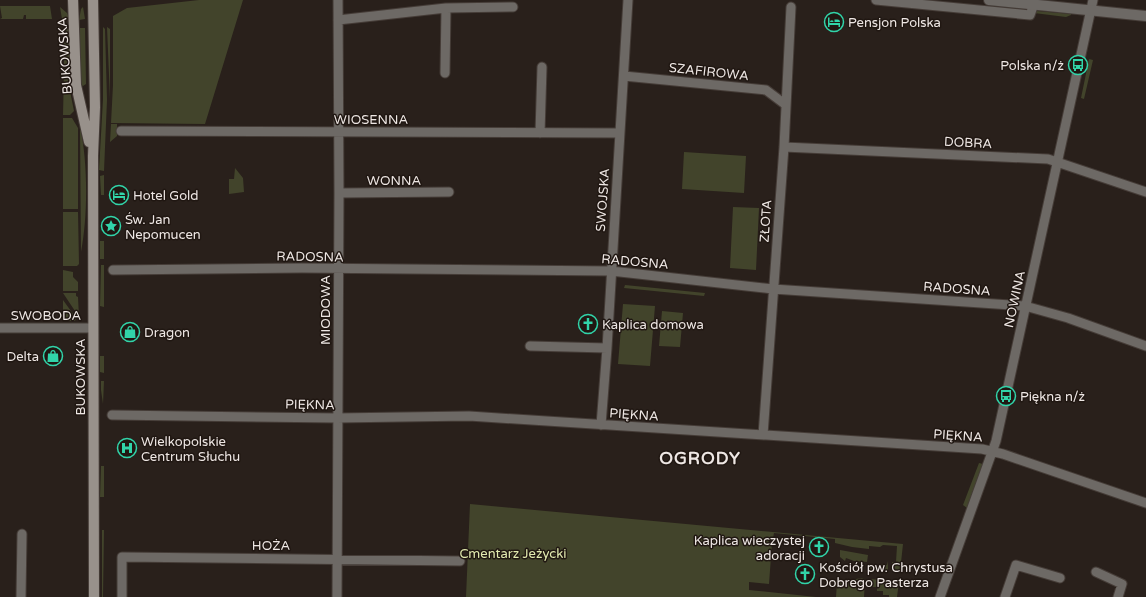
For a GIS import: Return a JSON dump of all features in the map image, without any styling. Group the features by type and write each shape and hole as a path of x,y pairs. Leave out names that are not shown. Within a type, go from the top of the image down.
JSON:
{"main road":[{"name":"BUKOWSKA","path":"73,0 76,85 92,156"},
{"name":"BUKOWSKA","path":"93,0 95,108 92,156 94,597"}],"street":[{"name":"MIODOWA","path":"337,597 339,193 338,0"},
{"name":"SWOJSKA","path":"601,425 628,0"},
{"path":"876,0 1030,15 1034,4"},
{"path":"989,0 1034,4 1092,5 1146,16"},
{"name":"NOWINA","path":"940,597 993,451 1092,5"},
{"path":"338,20 446,8 513,7"},
{"path":"445,73 446,8"},
{"name":"ZŁOTA","path":"762,435 784,147 791,8"},
{"path":"540,133 542,67"},
{"name":"SZAFIROWA","path":"624,76 766,90 786,105"},
{"name":"WIOSENNA","path":"121,131 620,133"},
{"name":"DOBRA","path":"784,147 1048,159 1146,192"},
{"name":"WONNA","path":"339,193 449,192"},
{"name":"RADOSNA","path":"113,270 338,269 611,271 773,289 1026,306 1068,318 1146,346"},
{"name":"SWOBODA","path":"0,328 93,328"},
{"path":"530,346 607,348"},
{"name":"PIĘKNA","path":"112,415 337,418 469,416 993,451 1146,504"},
{"path":"21,597 22,534"},
{"name":"HOŻA","path":"122,597 122,557 337,558 460,561"},
{"path":"1005,597 1016,565 1060,578"},
{"path":"1096,572 1122,584 1118,597"}],"green space":[{"path":"199,0 243,0 205,124 111,123 113,85 113,16 127,8"},
{"path":"0,6 50,6 52,19 26,19 26,15 24,15 23,19 0,19 2,18"},
{"path":"60,7 67,13 70,20 62,19"},
{"path":"83,7 85,19 79,20 81,9"},
{"path":"1037,11 1071,15 1066,17 1034,13"},
{"path":"103,27 105,29 107,100 104,171 99,170 103,99"},
{"path":"107,27 110,29 110,99"},
{"path":"69,28 69,73 64,68 64,33 65,30"},
{"path":"79,28 85,28 86,84 83,86 80,84"},
{"path":"1089,59 1093,60 1084,99 1081,98"},
{"path":"64,71 67,76 74,111 70,115 63,115"},
{"path":"63,118 72,118 78,128 78,209 63,209"},
{"path":"111,124 117,124 117,136 110,142"},
{"path":"80,126 86,172 85,222 81,252"},
{"path":"684,152 746,156 744,193 682,189"},
{"path":"235,168 243,178 244,192 229,194 229,179 234,179"},
{"path":"104,175 104,195 101,195 100,176"},
{"path":"733,207 759,208 756,270 730,268"},
{"path":"63,212 78,212 79,264 77,266 63,266"},
{"path":"100,241 104,241 104,259 100,259"},
{"path":"101,265 104,265 104,307 100,306"},
{"path":"63,270 73,272 73,277 78,282 78,291 63,291"},
{"path":"625,285 705,293 704,296 624,288"},
{"path":"63,293 76,293 76,296 78,297 79,317"},
{"path":"63,300 76,318 75,321 65,321 63,319"},
{"path":"623,304 655,306 650,366 618,364"},
{"path":"662,311 683,313 680,347 659,346"},
{"path":"100,356 104,356 104,373 100,372"},
{"path":"101,381 104,381 103,404 101,390"},
{"path":"979,463 983,464 967,508 963,505"},
{"path":"101,466 104,466 104,497 100,497"},
{"name":"Cmentarz Jeżycki","path":"470,504 903,544 900,572 891,571 892,562 896,562 897,546 869,546 869,549 835,543 835,539 774,533 773,538 769,538 769,543 772,543 769,584 749,582 749,590 816,597 466,597"},
{"path":"102,530 104,530 103,597 102,597"},
{"path":"840,550 868,555 867,562 854,561 846,558 845,561 840,557"},
{"path":"888,561 888,571 870,569 870,566 878,567 879,564 887,565"},
{"path":"861,578 865,579 864,597 836,597 837,583"},
{"path":"871,579 899,582 897,597 883,595 883,591 877,591 877,587 870,587"}],"place":[{"name":"Pensjon Polska","path":"834,22"},
{"name":"Polska n/ż","path":"1078,65"},
{"name":"Hotel Gold","path":"119,195"},
{"name":"Św. Jan Nepomucen","path":"111,226"},
{"name":"Kaplica domowa","path":"588,324"},
{"name":"Dragon","path":"130,332"},
{"name":"Delta","path":"53,356"},
{"name":"Piękna n/ż","path":"1006,396"},
{"name":"Wielkopolskie Centrum Słuchu","path":"127,448"},
{"name":"Kaplica wieczystej adoracji","path":"819,547"},
{"name":"Kościół pw. Chrystusa Dobrego Pasterza","path":"805,574"}],"district":[{"name":"OGRODY","path":"700,458"}]}
